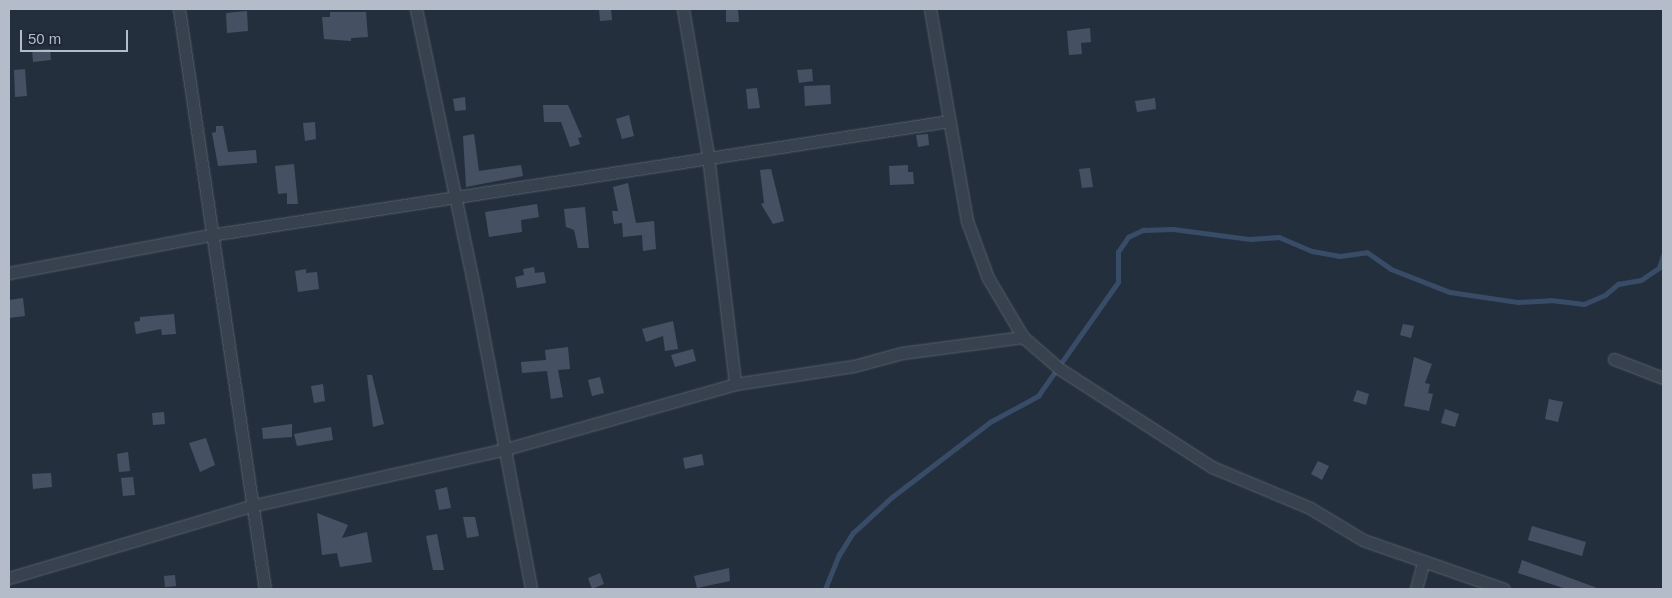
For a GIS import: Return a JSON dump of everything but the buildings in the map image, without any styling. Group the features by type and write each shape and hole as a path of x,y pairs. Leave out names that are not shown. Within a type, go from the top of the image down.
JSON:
{"street":[{"path":"179,9 210,235 265,589"},
{"path":"416,9 506,450 531,589"},
{"path":"683,9 708,156 735,384"},
{"path":"930,9 967,221 988,278 1023,337 1060,369 1212,467 1310,508 1363,540 1504,589"},
{"path":"9,273 210,235 708,156 949,121"},
{"path":"17,589 12,577 251,506 506,450 735,384 854,366 902,354 1023,337"},
{"path":"1614,359 1663,378"},
{"path":"1416,589 1423,562"}],"waterway":[{"path":"825,589 839,555 853,533 892,497 990,422 1038,396 1118,282 1118,252 1128,237 1143,230 1173,229 1250,239 1279,237 1312,251 1340,256 1367,252 1391,269 1450,292 1518,302 1551,300 1584,304 1605,295 1618,284 1641,280 1659,268 1663,256"}]}
